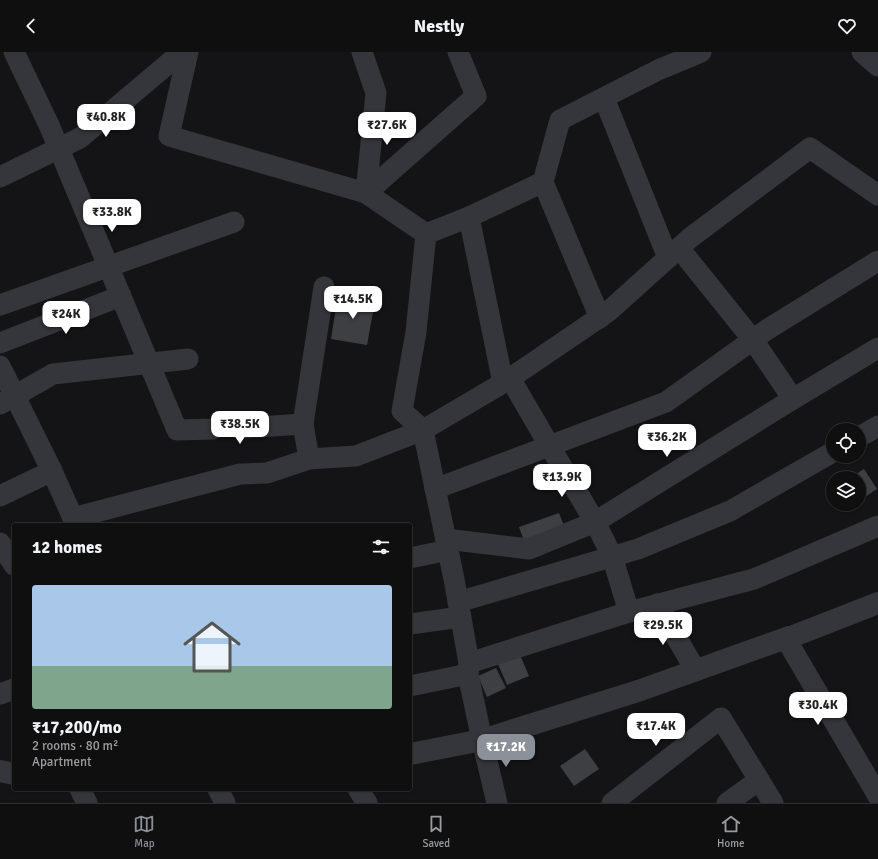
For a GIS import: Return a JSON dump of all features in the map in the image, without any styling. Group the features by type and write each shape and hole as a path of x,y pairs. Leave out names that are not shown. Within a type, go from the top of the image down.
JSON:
{"street":[{"path":"14,52 59,148 177,430 213,430 226,422 243,428 303,424"},
{"path":"0,177 80,138 182,52"},
{"path":"188,52 169,136 366,193 426,234"},
{"path":"362,52 376,93 366,193"},
{"path":"366,193 476,96 458,52"},
{"path":"862,52 878,66"},
{"path":"600,318 543,182 560,120 658,70 698,53"},
{"path":"604,98 674,253 753,340 793,399"},
{"path":"0,366 7,400 52,471 74,521 240,474 267,473 309,459 356,456 423,430 507,380 609,312 690,238 810,148 878,195"},
{"path":"426,234 469,217 543,182"},
{"path":"469,217 507,380 596,522 612,556 629,612"},
{"path":"0,305 234,222"},
{"path":"426,234 416,332 402,410 423,430 447,544 468,669 482,740 497,803"},
{"path":"435,489 666,402 768,329 878,261"},
{"path":"309,459 303,424 324,287"},
{"path":"0,343 121,296"},
{"path":"412,557 447,544 529,548 596,522 793,399 878,348"},
{"path":"7,400 53,374 188,359"},
{"path":"866,433 878,426"},
{"path":"412,623 459,609 612,556 638,549 730,511 826,456"},
{"path":"0,496 52,471"},
{"path":"412,685 468,669 629,612 754,579 878,526"},
{"path":"0,543 12,562"},
{"path":"412,754 482,740 638,692 878,603"},
{"path":"657,604 696,671"},
{"path":"787,638 878,796"},
{"path":"0,694 12,690"},
{"path":"619,800 721,718 772,803"},
{"path":"0,771 12,774"},
{"path":"727,803 759,780"},
{"path":"81,791 87,803"},
{"path":"219,791 225,803"},
{"path":"359,791 367,803"}],"building":[{"path":"338,295 375,301 367,345 331,339"},
{"path":"866,472 877,489 866,496"},
{"path":"559,513 564,526 524,541 519,527"},
{"path":"520,655 529,676 507,685 498,664"},
{"path":"496,668 506,688 487,697 478,676"},
{"path":"585,749 599,769 574,786 560,766"}]}
